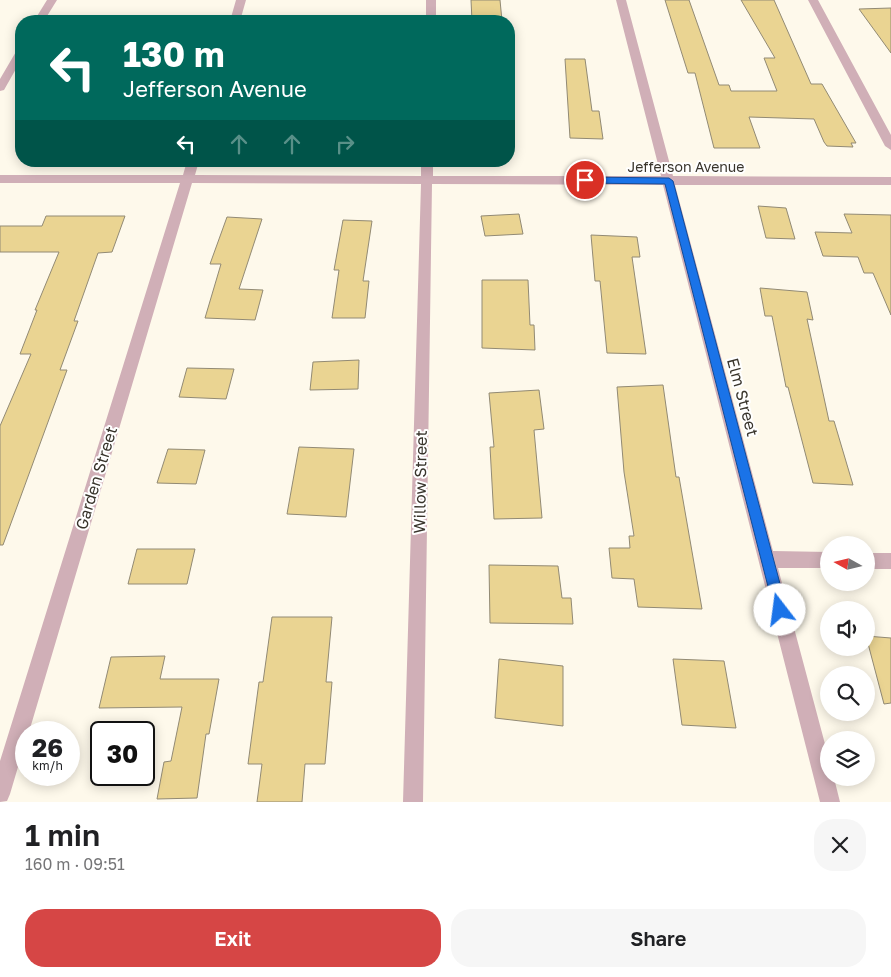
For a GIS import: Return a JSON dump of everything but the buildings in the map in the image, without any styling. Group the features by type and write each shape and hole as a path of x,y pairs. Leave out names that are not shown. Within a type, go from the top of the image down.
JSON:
{"street":[{"path":"43,15 52,0"},
{"path":"237,15 241,0"},
{"path":"431,0 431,15"},
{"name":"Elm Street","path":"621,0 830,802"},
{"path":"813,0 891,146"},
{"path":"0,88 15,62"},
{"name":"Garden Street","path":"0,794 190,167"},
{"name":"Willow Street","path":"413,802 427,167"},
{"name":"Jefferson Avenue","path":"0,179 891,181"},
{"path":"767,559 820,560"},
{"path":"875,561 891,561"}],"route":[{"path":"585,180 669,181 780,610"}]}
